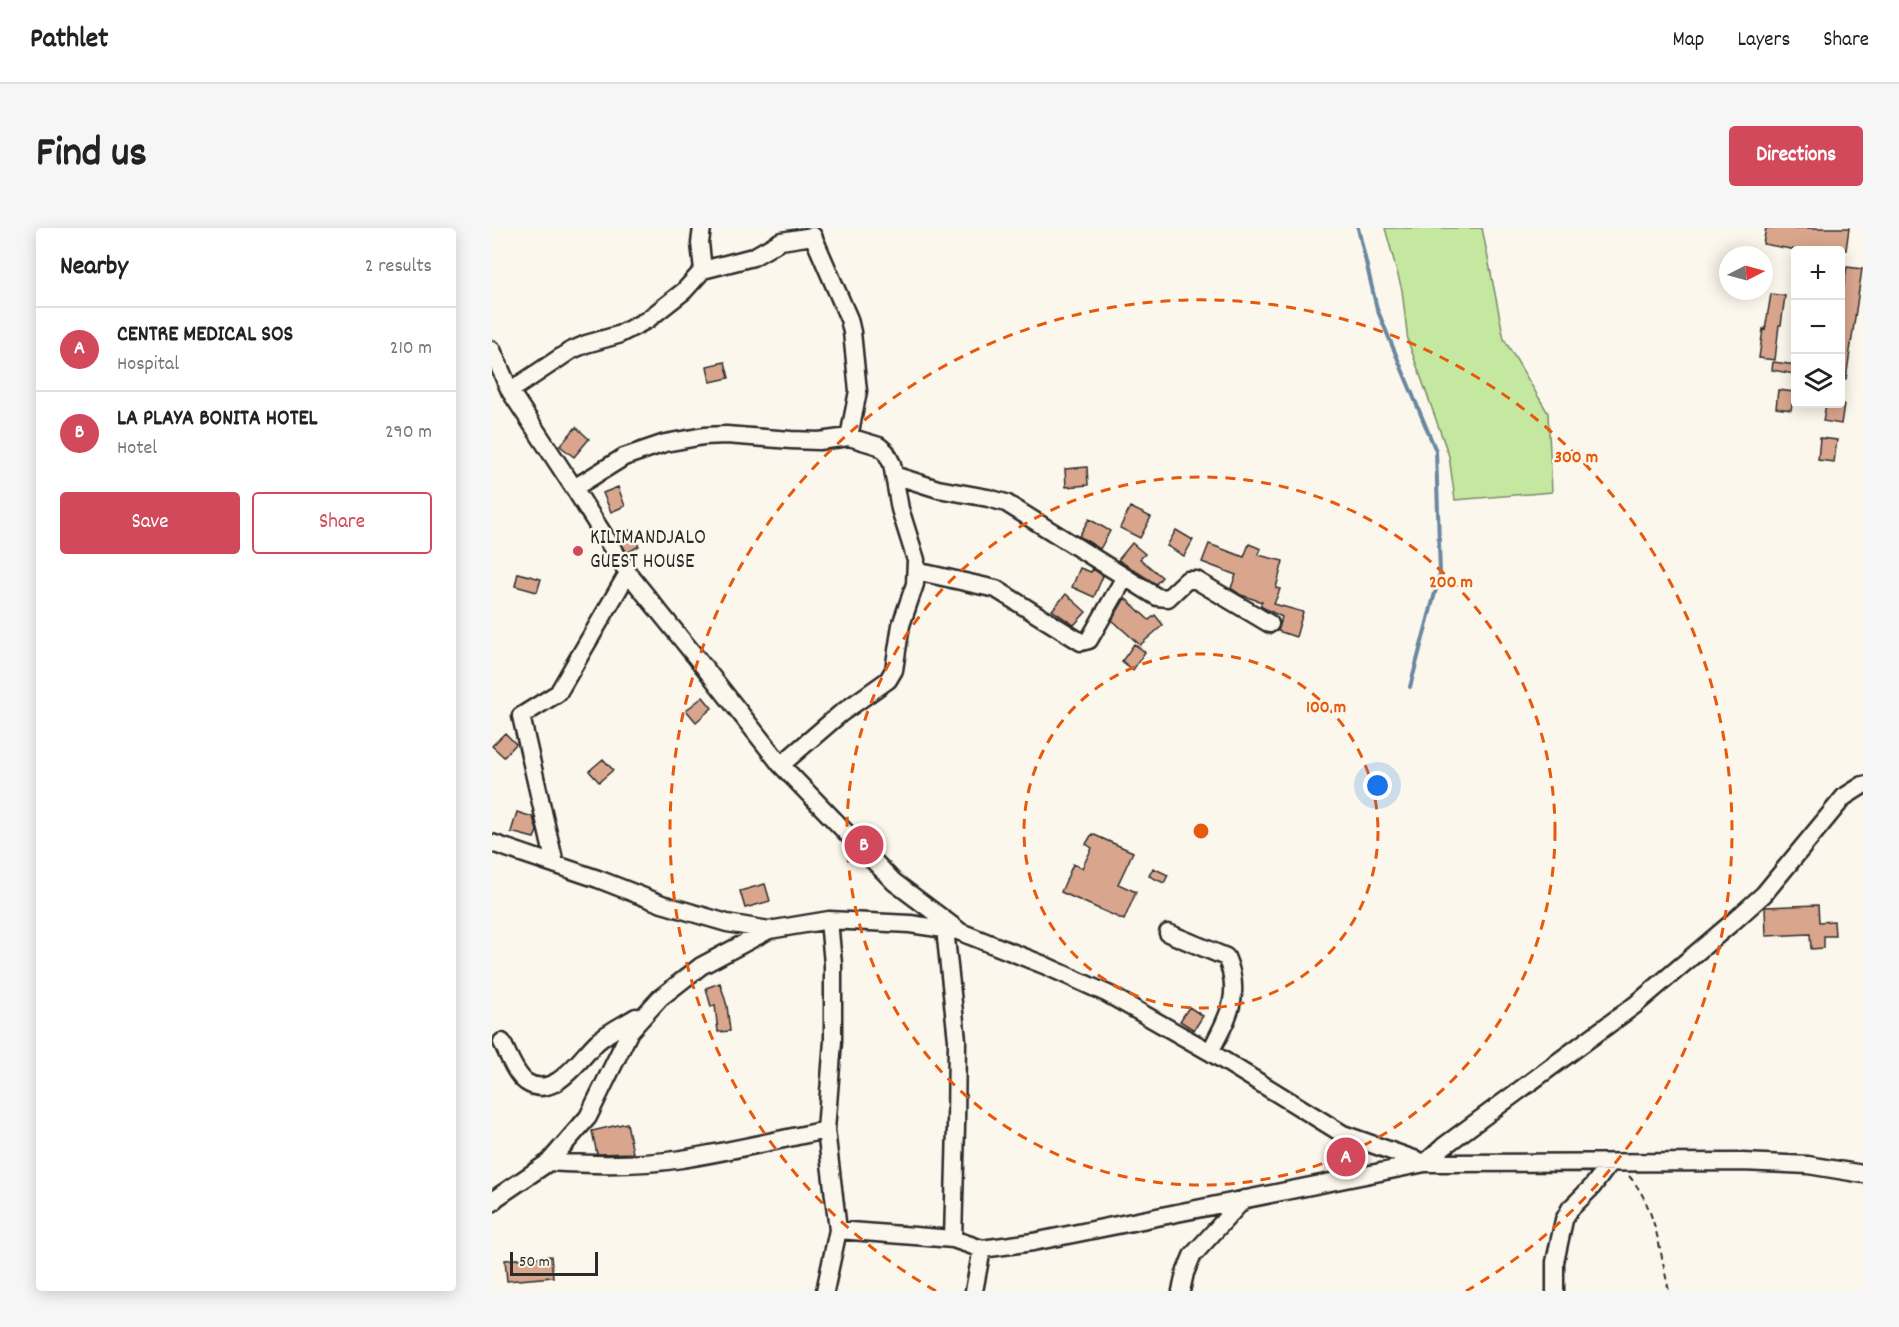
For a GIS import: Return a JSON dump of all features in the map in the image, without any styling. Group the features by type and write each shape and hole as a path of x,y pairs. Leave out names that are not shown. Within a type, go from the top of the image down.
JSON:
{"street":[{"path":"702,228 700,243 703,270"},
{"path":"510,391 570,351 618,335 647,320 684,291 703,270 753,257 781,241 814,232 849,319 852,332 858,391 849,436"},
{"path":"492,350 510,391 628,573 781,765 894,882 952,930 957,1040 953,1239"},
{"path":"574,488 624,457 688,438 726,435 819,441 849,436 879,446 886,452 892,464 900,509 916,560 915,584 901,625 892,676 840,714 781,765"},
{"path":"894,475 938,489 1006,503 1149,593 1168,598 1187,580 1196,580 1270,624"},
{"path":"916,571 996,589 1081,642 1089,640 1125,577"},
{"path":"555,864 521,717 558,693 628,573"},
{"path":"1425,1163 1444,1146 1635,1005 1734,921 1764,894 1844,797 1863,785"},
{"path":"492,843 693,914 727,923 769,930"},
{"path":"825,1291 838,1230 826,1130 833,1041 833,964 829,920"},
{"path":"492,1203 549,1162 588,1117 630,1031 660,998 702,966 769,930 829,920 910,924 952,930 1044,965 1108,994 1210,1052 1343,1134 1425,1163"},
{"path":"1168,933 1226,957 1231,969 1234,986 1232,1006 1210,1052"},
{"path":"502,1042 526,1082 537,1086 551,1085 565,1077 598,1041 653,1006"},
{"path":"549,1162 635,1164 680,1159 826,1130"},
{"path":"838,1230 953,1239 982,1249 1033,1242 1425,1163 1753,1163 1808,1166 1863,1174"},
{"path":"1555,1291 1555,1262 1564,1220 1570,1209 1614,1163"},
{"path":"1181,1291 1192,1256 1244,1199"},
{"path":"974,1291 982,1249"}],"path":[{"path":"1614,1163 1637,1184 1652,1218 1669,1291"}],"green space":[{"path":"1385,228 1482,228 1504,339 1548,413 1552,492 1455,500 1449,456 1408,341 1402,290"}],"building":[{"path":"1766,228 1849,228 1846,250 1845,246 1791,246 1791,249 1763,244"},
{"path":"1847,267 1862,269 1846,379 1845,379 1845,278"},
{"path":"1773,294 1785,296 1775,360 1759,358 1763,329 1765,330"},
{"path":"725,362 729,378 710,382 707,366"},
{"path":"1773,362 1791,364 1791,373 1772,370"},
{"path":"1778,390 1791,392 1791,410 1776,408"},
{"path":"1825,408 1843,408 1841,424 1823,421"},
{"path":"576,427 589,439 574,457 560,446"},
{"path":"1820,438 1837,440 1834,462 1818,460"},
{"path":"1087,467 1088,485 1066,487 1065,469"},
{"path":"618,487 625,506 611,512 603,493"},
{"path":"1130,507 1151,517 1140,538 1120,528"},
{"path":"1089,519 1110,531 1100,549 1079,536"},
{"path":"629,530 639,546 627,553 618,537"},
{"path":"1176,530 1193,540 1184,556 1167,546"},
{"path":"1132,543 1145,554 1140,559 1162,577 1156,584 1118,560"},
{"path":"1209,544 1244,557 1249,544 1261,549 1258,555 1283,561 1276,588 1280,589 1274,604 1303,612 1296,637 1278,631 1282,617 1260,606 1262,602 1241,595 1231,588 1236,575 1202,562"},
{"path":"1080,568 1091,572 1093,569 1103,576 1094,597 1072,587"},
{"path":"518,573 541,579 537,592 515,586"},
{"path":"1066,594 1086,612 1074,625 1052,610"},
{"path":"1125,598 1149,620 1155,615 1163,625 1140,645 1112,620"},
{"path":"1134,644 1145,652 1133,670 1122,661"},
{"path":"703,697 712,708 696,722 686,710"},
{"path":"505,733 516,744 504,757 492,746"},
{"path":"603,759 613,770 599,782 589,771"},
{"path":"517,812 533,817 537,831 534,838 511,832"},
{"path":"1092,834 1133,852 1118,884 1136,892 1124,920 1061,892 1073,864 1082,868 1092,848 1086,844"},
{"path":"1153,868 1168,875 1164,883 1149,876"},
{"path":"765,884 770,901 745,908 740,891"},
{"path":"1818,905 1819,922 1834,921 1835,936 1824,936 1824,948 1811,949 1810,934 1766,936 1765,907"},
{"path":"720,983 727,1006 730,1031 718,1032 715,1005 711,1007 706,988"},
{"path":"1189,1007 1203,1016 1194,1030 1180,1021"},
{"path":"627,1123 633,1153 597,1154 592,1131"},
{"path":"551,1256 553,1277 507,1281 505,1260"}],"waterway":[{"path":"1358,228 1377,309 1436,451 1440,574 1410,687"}],"place":[{"name":"KILIMANDJALO GUEST HOUSE","path":"578,551"},
{"name":"LA PLAYA BONITA HOTEL","path":"864,845"},
{"name":"CENTRE MEDICAL SOS","path":"1346,1157"}]}
